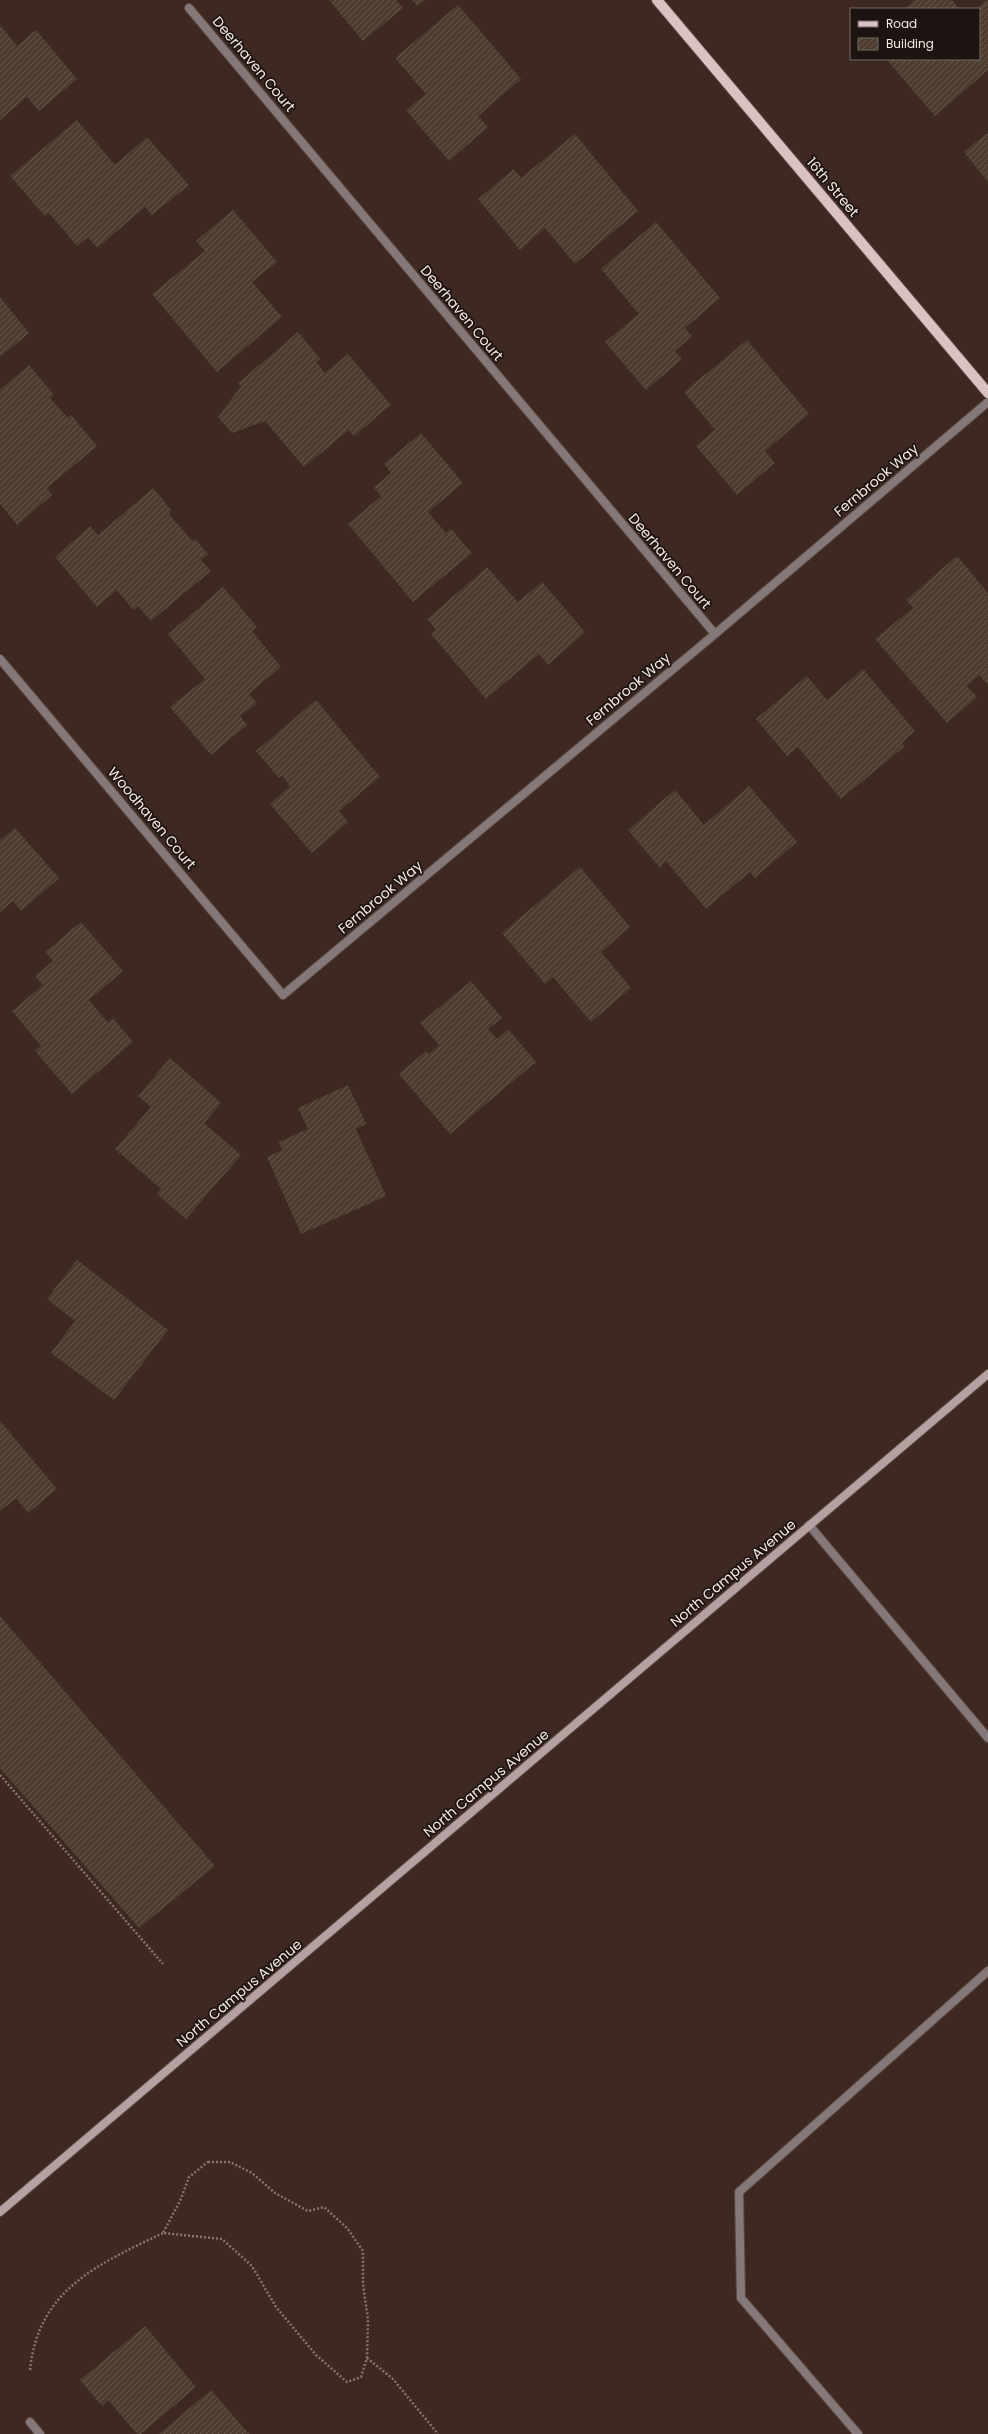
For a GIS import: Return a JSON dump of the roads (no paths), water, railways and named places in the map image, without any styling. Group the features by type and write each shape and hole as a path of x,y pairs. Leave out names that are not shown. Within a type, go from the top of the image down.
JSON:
{"main road":[{"name":"16th Street","path":"657,0 988,393"},
{"name":"North Campus Avenue","path":"0,2212 988,1374"}],"street":[{"name":"Deerhaven Court","path":"190,8 715,634"},
{"name":"Fernbrook Way","path":"283,995 715,634 988,402"},
{"name":"Woodhaven Court","path":"0,659 283,995"},
{"path":"809,1525 988,1738"},
{"path":"858,2434 741,2298 739,2192 988,1971"},
{"path":"30,2422 40,2434"}]}
